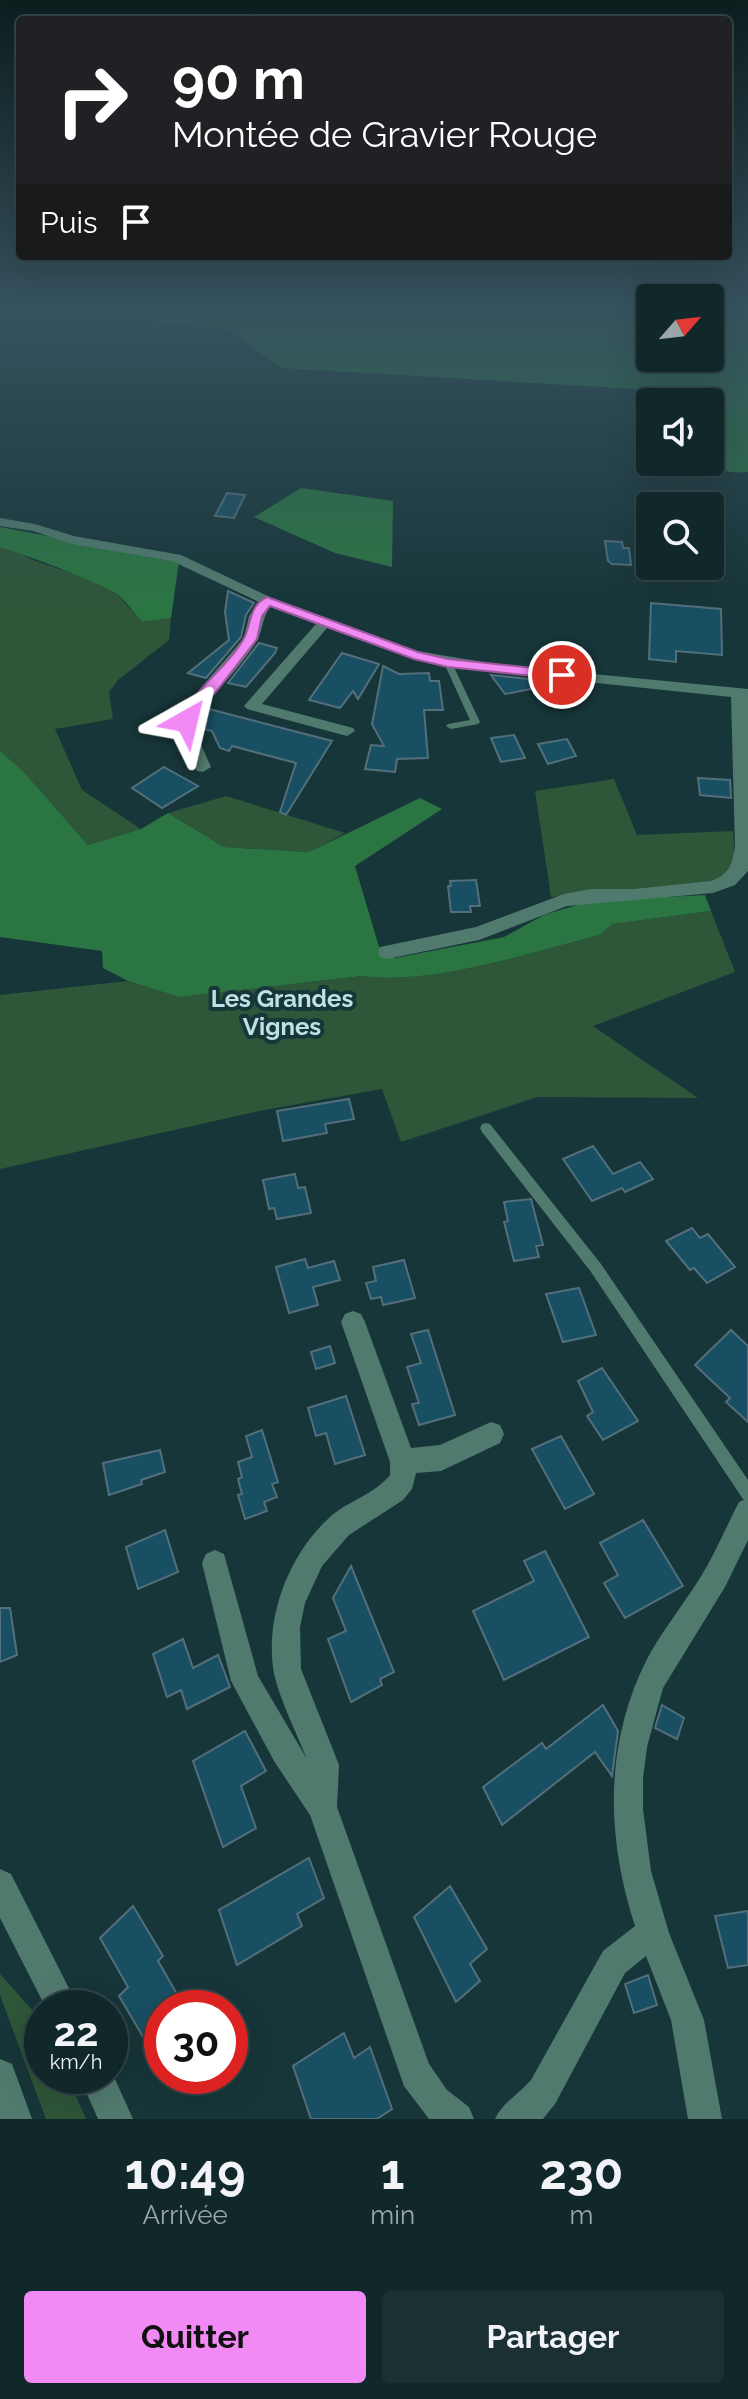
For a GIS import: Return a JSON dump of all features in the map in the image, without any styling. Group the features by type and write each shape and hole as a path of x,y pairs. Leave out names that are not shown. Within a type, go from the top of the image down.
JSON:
{"street":[{"path":"0,522 35,528 72,540 176,558 323,624 394,650 448,663 743,693 744,846 740,870 729,881 689,891 592,895 564,900 479,933 387,952"},
{"path":"203,767 197,760 187,721 189,711 219,680 251,639 256,616 267,601"},
{"path":"323,624 252,706 347,731"},
{"path":"322,1807 324,1765 287,1669 286,1627 292,1601 313,1557 340,1526 394,1491 403,1480 403,1462 353,1322"},
{"path":"403,1462 441,1458 491,1434"},
{"path":"705,2119 696,2056 683,2005 653,1933 636,1881 628,1841 626,1803 629,1757 649,1686 659,1664 675,1634 710,1587 748,1511"},
{"path":"215,1563 245,1681 284,1751 322,1807 416,2074 435,2102 457,2119"},
{"path":"0,1885 54,1990"},
{"path":"512,2119 528,2110 543,2092 614,1962 653,1933"},
{"path":"0,2076 15,2119"},
{"path":"104,2094 116,2119"}],"lane":[{"path":"448,663 475,722 451,726"},
{"path":"486,1128 596,1268 748,1494"}],"green space":[{"path":"724,408 748,408 748,472 724,470"},
{"path":"301,488 393,501 392,567 335,553 254,517"},
{"path":"0,527 179,561 171,618 142,622 117,594 38,560 0,548"},
{"path":"8,547 35,561 98,582 118,595 142,622 171,618 169,640 118,680 109,692 113,719 55,729 82,790 141,829 88,845 22,770 0,751 0,548"},
{"path":"0,751 22,770 88,845 141,829 168,813 224,847 309,852 420,798 442,809 355,866 379,947 395,958 504,937 544,915 590,901 705,895 711,911 612,924 600,935 450,972 389,978 362,976 179,997 128,981 103,968 102,951 0,937"},
{"path":"614,779 637,835 733,831 735,865 718,882 551,897 535,791"},
{"path":"226,796 345,833 310,852 224,847 168,813"},
{"path":"711,911 735,972 593,1026 698,1098 537,1097 401,1142 382,1089 259,1111 0,1169 0,995 128,981 179,997 363,976 419,976 482,966 600,935 612,924"},
{"path":"0,1974 24,2001 24,2060 0,1995"},
{"path":"37,2094 75,2094 86,2119 46,2119"}],"building":[{"path":"227,493 245,495 234,518 215,516"},
{"path":"605,541 622,542 623,548 629,548 631,565 608,561"},
{"path":"228,591 254,603 246,615 241,637 206,678 188,673 229,640 225,612"},
{"path":"651,603 721,609 722,655 676,651 676,662 649,659"},
{"path":"259,643 277,648 275,653 246,687 228,683"},
{"path":"342,653 379,664 358,699 353,691 340,708 309,700"},
{"path":"383,666 399,674 429,673 430,681 439,681 443,710 424,710 428,758 397,759 395,772 365,769 371,745 384,746 372,724"},
{"path":"491,675 556,682 556,684 505,694"},
{"path":"209,709 332,741 286,815 280,812 296,763 232,746 229,751 220,748 212,731 201,728 200,719"},
{"path":"514,735 525,758 501,762 491,738"},
{"path":"567,739 576,756 548,764 538,744"},
{"path":"164,767 198,786 162,808 132,788"},
{"path":"698,778 730,780 731,798 700,795"},
{"path":"476,880 480,906 470,906 471,912 451,912 450,881"},
{"path":"349,1099 354,1119 325,1124 327,1133 283,1141 277,1111"},
{"path":"593,1146 613,1174 640,1162 653,1179 625,1192 622,1188 592,1201 563,1159"},
{"path":"295,1174 298,1188 305,1187 311,1213 277,1219 274,1208 269,1209 263,1180"},
{"path":"531,1199 543,1245 536,1246 539,1257 514,1261 504,1222 508,1221 504,1202"},
{"path":"692,1228 700,1238 708,1234 735,1267 707,1283 694,1268 690,1270 666,1241"},
{"path":"305,1259 308,1268 334,1261 340,1280 313,1287 318,1305 289,1313 276,1267"},
{"path":"404,1260 415,1298 383,1305 381,1297 371,1299 366,1283 376,1281 373,1267"},
{"path":"579,1288 596,1335 563,1342 546,1294"},
{"path":"428,1330 455,1415 419,1425 412,1404 419,1403 407,1367 421,1363 411,1334"},
{"path":"731,1330 748,1346 748,1422 726,1402 730,1398 695,1365"},
{"path":"330,1346 335,1363 316,1369 311,1352"},
{"path":"602,1368 638,1421 603,1440 587,1416 593,1412 578,1381"},
{"path":"346,1396 365,1455 335,1464 326,1433 316,1436 308,1408"},
{"path":"262,1430 278,1482 272,1484 277,1497 264,1502 267,1511 245,1519 238,1495 242,1494 238,1479 242,1477 238,1462 252,1457 246,1436"},
{"path":"561,1436 594,1494 565,1509 532,1449"},
{"path":"160,1450 165,1472 109,1495 103,1463"},
{"path":"643,1520 683,1586 625,1618 604,1583 618,1575 600,1543"},
{"path":"165,1530 178,1572 138,1589 126,1547"},
{"path":"545,1551 589,1637 504,1680 473,1611 534,1581 524,1561"},
{"path":"351,1566 394,1672 380,1679 382,1685 351,1702 328,1639 346,1631 333,1598"},
{"path":"0,1608 10,1608 17,1655 0,1662"},
{"path":"183,1639 193,1668 218,1655 230,1687 187,1709 181,1690 167,1697 153,1654"},
{"path":"603,1705 618,1731 612,1776 595,1752 502,1825 483,1787 542,1743 546,1749"},
{"path":"662,1705 684,1718 677,1739 655,1728"},
{"path":"245,1731 266,1771 241,1786 256,1828 223,1847 193,1761"},
{"path":"309,1858 324,1898 297,1914 302,1926 237,1965 219,1910"},
{"path":"450,1886 487,1949 470,1964 480,1981 456,2002 414,1917"},
{"path":"133,1906 163,1956 158,1961 175,1990 144,1990 144,2038 128,2011 128,1990 125,1990 128,1987 100,1938"},
{"path":"748,1911 748,1965 728,1968 715,1916"},
{"path":"648,1975 657,2005 634,2013 625,1984"},
{"path":"344,2033 354,2058 370,2047 392,2109 377,2119 311,2119 293,2066"}],"district":[{"name":"Les Grandes Vignes","path":"282,1013"}],"route":[{"path":"187,721 193,705 210,690 251,639 256,616 267,601 394,650 448,663 562,675"}]}
